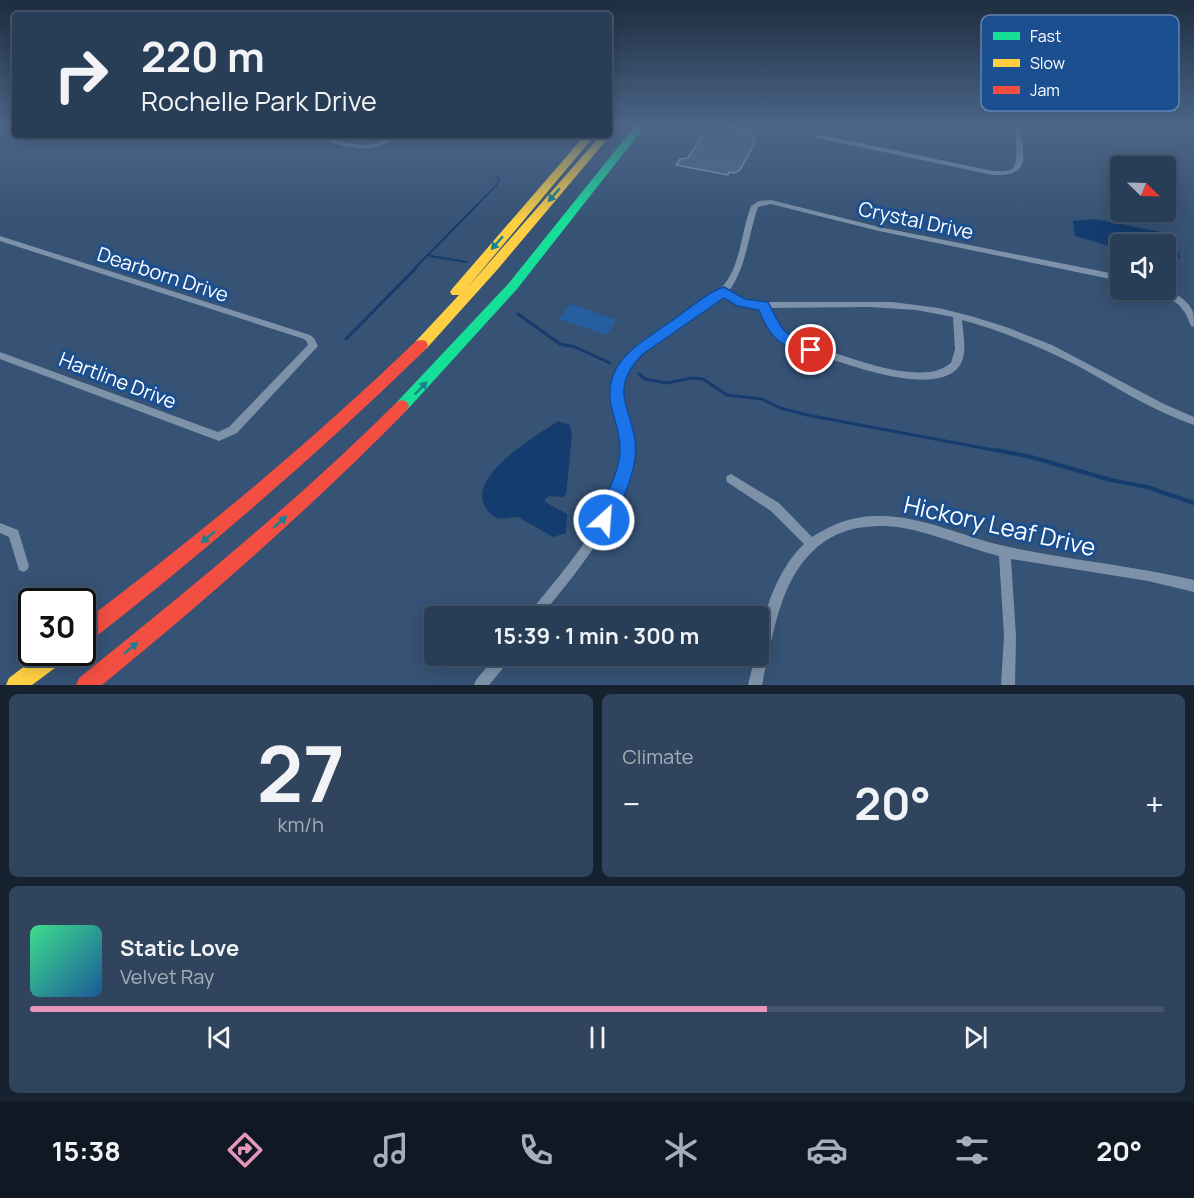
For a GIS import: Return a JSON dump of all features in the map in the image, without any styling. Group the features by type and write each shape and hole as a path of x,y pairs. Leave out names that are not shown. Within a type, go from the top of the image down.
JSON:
{"highway":[{"path":"332,430 570,158"},
{"path":"96,624 228,521 332,430 404,362 452,312 586,158"},
{"path":"86,685 244,555 380,430 484,319 614,158"},
{"path":"608,166 616,158"},
{"path":"16,685 41,666"}],"street":[{"path":"923,158 1006,174 1013,171 1020,163 1020,158"},
{"name":"Crystal Drive","path":"724,292 736,270 752,212 755,206 762,202 771,202 879,230 1110,276"},
{"name":"Dearborn Drive","path":"0,238 307,337 313,342 312,349 233,430 223,436"},
{"path":"541,606 598,530 620,485 628,447 626,427 617,399 617,382 621,371 639,351 724,292 742,303 764,306 857,302 904,306 957,316 993,326 1053,350 1194,421"},
{"path":"1176,300 1191,313 1194,324"},
{"path":"764,306 776,333 793,344 873,370 925,375 946,372 956,365 958,358 957,316"},
{"name":"Hartline Drive","path":"0,355 214,437 223,436"},
{"path":"731,479 775,507 810,543"},
{"name":"Hickory Leaf Drive","path":"755,685 777,598 786,574 810,543 850,524 876,520 924,527 1005,552 1194,586"},
{"path":"0,528 14,534 23,566"},
{"path":"1005,552 1010,636 1008,685"},
{"path":"481,685 496,666"}],"shaded area":[{"path":"1094,219 1167,234 1110,234 1110,246 1075,236 1073,221"},
{"path":"1176,241 1180,258 1176,258"},
{"path":"570,304 616,320 607,335 559,319"},
{"path":"558,421 570,425 572,435 566,494 562,497 549,496 545,499 545,502 567,514 566,533 553,537 518,517 497,518 493,516 486,508 482,496 485,483 506,458"}],"building":[{"path":"746,158 740,170 734,173 729,172 728,175 676,165 680,159"}],"waterway":[{"path":"414,269 497,185 499,180 496,177"},
{"path":"430,256 467,262"},
{"path":"346,339 416,268"},
{"path":"518,314 560,344 575,347 610,363"},
{"path":"639,374 645,379 667,383 692,378 703,379 727,395 762,399 780,408 807,415 1004,452"},
{"path":"996,450 1147,487 1194,503"}],"traffic: fast":[{"path":"402,406 513,286 615,158"}],"traffic: slow":[{"path":"456,292 570,158"},
{"path":"421,345 493,267 586,158"},
{"path":"16,685 41,666"}],"traffic: jam":[{"path":"96,624 256,496 340,422 421,345"},
{"path":"86,685 288,515 402,406"}],"route":[{"path":"604,520 615,498 627,460 626,427 617,399 617,382 626,362 639,351 724,292 742,303 764,306 771,325 780,337 811,350"}]}
